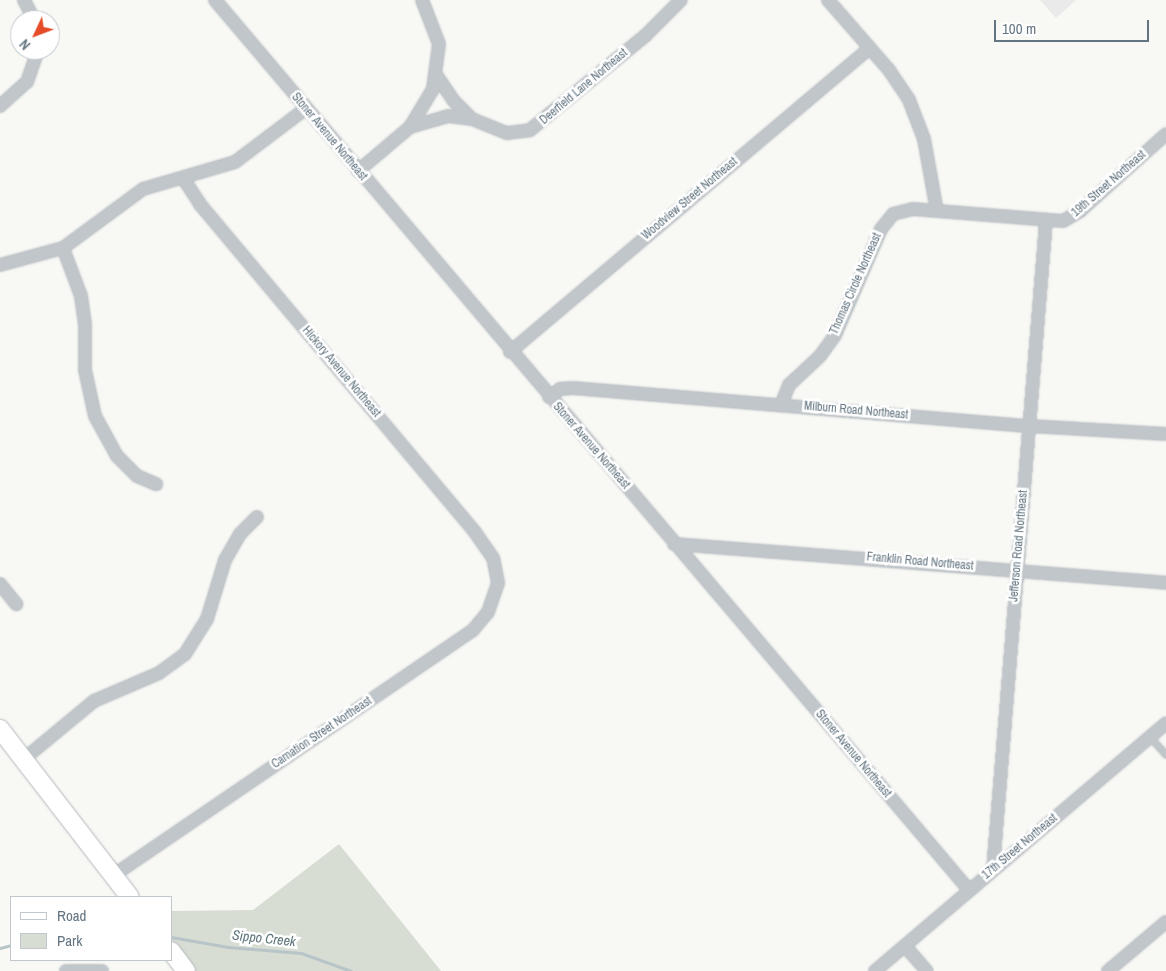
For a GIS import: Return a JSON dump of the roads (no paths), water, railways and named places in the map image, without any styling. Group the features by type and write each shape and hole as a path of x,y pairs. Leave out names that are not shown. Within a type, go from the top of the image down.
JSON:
{"street":[{"name":"Stoner Avenue Northeast","path":"215,0 548,397 969,890"},
{"path":"422,0 439,44 437,76"},
{"name":"Deerfield Lane Northeast","path":"410,127 444,116 472,119 507,133 534,128 646,35 681,0"},
{"path":"828,0 870,48 902,89 915,113 928,155 937,211"},
{"name":"Woodview Street Northeast","path":"510,352 870,48"},
{"path":"0,106 27,82 35,60"},
{"name":"Deerfield Lane Northeast","path":"437,76 453,100 472,119"},
{"name":"Deerfield Lane Northeast","path":"358,171 410,127 427,102 437,76"},
{"path":"0,265 63,248 129,197 157,184 235,162 305,109"},
{"name":"19th Street Northeast","path":"1046,222 1070,218 1165,138"},
{"name":"Hickory Avenue Northeast","path":"183,178 200,204 475,532 496,568"},
{"name":"Thomas Circle Northeast","path":"781,404 789,385 820,356 835,335 886,220 901,211 937,211 1046,222"},
{"name":"Jefferson Road Northeast","path":"993,870 1046,222"},
{"path":"63,248 81,296 85,326 85,370 95,416 117,456 137,476 156,484"},
{"name":"Milburn Road Northeast","path":"548,397 560,389 573,388 1029,426 1166,434"},
{"path":"24,759 94,701 159,673 185,654 207,619 228,553 240,534 257,517"},
{"name":"Franklin Road Northeast","path":"674,544 1166,582"},
{"name":"Carnation Street Northeast","path":"114,876 473,630 484,619 495,598 496,568"},
{"path":"0,584 16,604"},
{"name":"17th Street Northeast","path":"875,971 1166,723"},
{"path":"0,729 129,896"},
{"path":"1108,971 1166,922"},
{"path":"905,946 927,971"},
{"path":"173,954 186,971"},
{"path":"66,971 102,971"}],"lane":[{"path":"1150,737 1166,755"}],"waterway":[{"name":"Sippo Creek","path":"172,937 228,947 301,953 351,971"},
{"name":"Sippo Creek","path":"0,948 10,945"}]}
